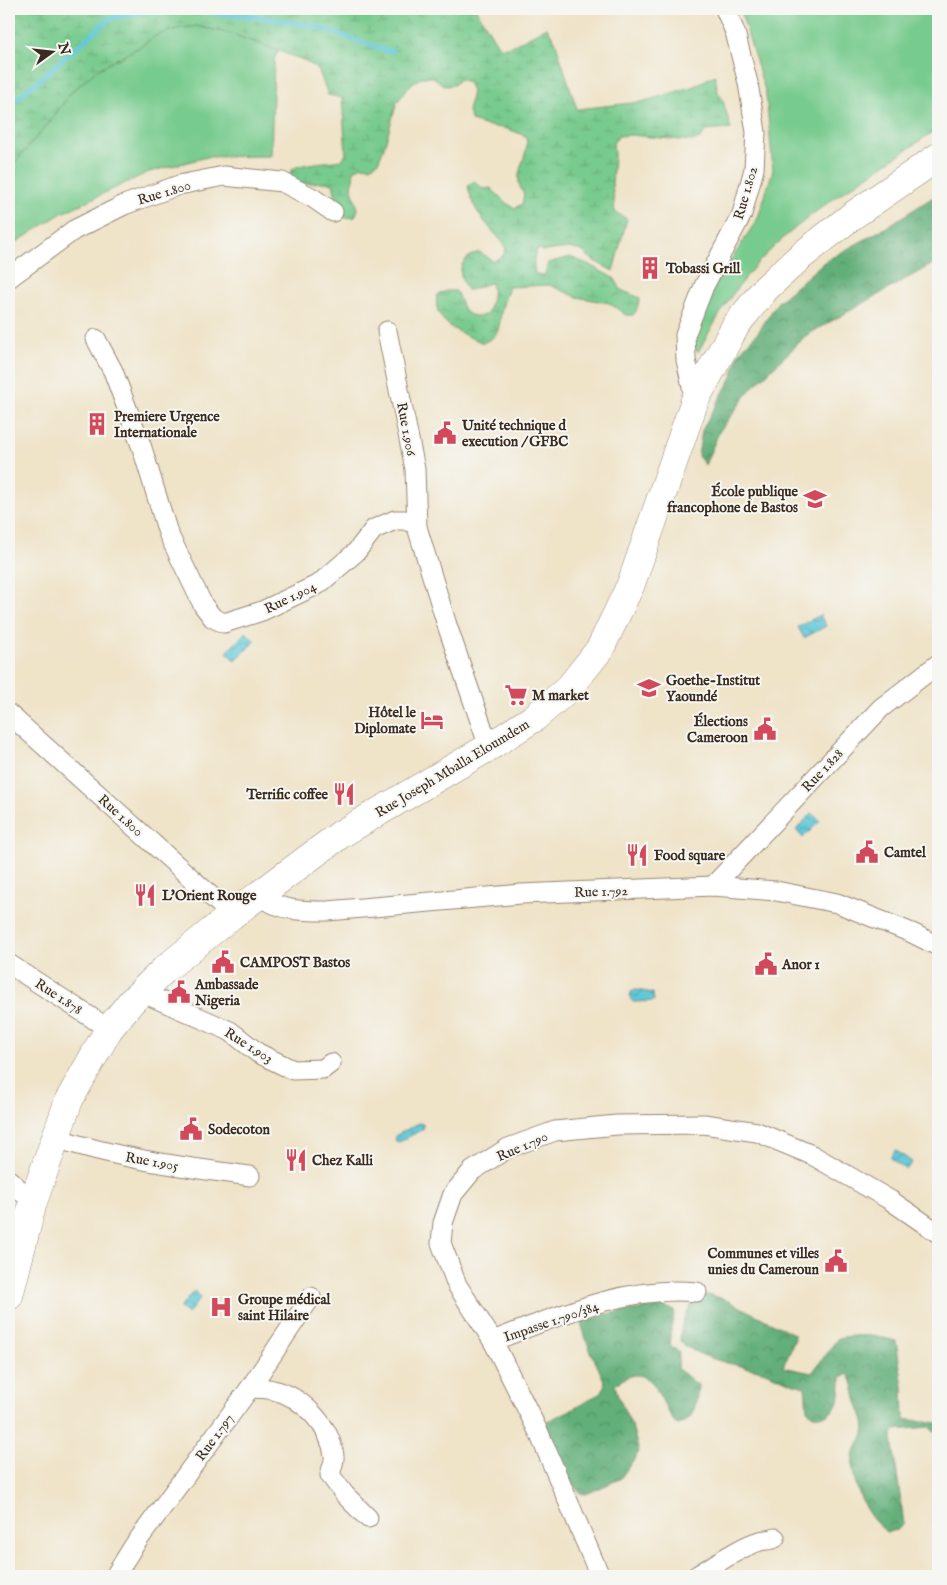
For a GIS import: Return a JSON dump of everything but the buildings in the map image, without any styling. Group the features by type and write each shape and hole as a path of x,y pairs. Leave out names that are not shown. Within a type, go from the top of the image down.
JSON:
{"main road":[{"name":"Rue Joseph Mballa Eloumdem","path":"9,1296 33,1202 70,1100 109,1029 141,992 165,969 232,915 341,834 490,747 534,718 569,688 600,649 631,584 695,400 736,325 766,288 801,256 852,216 938,157"}],"street":[{"name":"Rue 1.802","path":"695,400 686,360 685,335 704,286 742,214 754,169 756,132 748,82 735,32 725,9"},
{"name":"Rue 1.800","path":"9,278 74,230 124,204 179,186 224,176 282,182 313,198 333,212"},
{"name":"Rue 1.906","path":"388,331 415,469 417,527"},
{"name":"Rue 1.904","path":"96,339 113,371 142,448 168,533 203,605 213,618 224,623 262,611 319,584 356,552 374,529 395,520 405,520 417,527"},
{"path":"417,527 447,625 490,747"},
{"name":"Rue 1.828","path":"713,886 881,708 938,664"},
{"name":"Rue 1.800","path":"9,714 232,915"},
{"name":"Rue 1.792","path":"258,896 281,908 328,911 521,894 713,886 776,891 837,903 912,933 938,946"},
{"name":"Rue 1.878","path":"9,964 109,1029"},
{"name":"Rue 1.903","path":"141,992 230,1031 258,1052 293,1070 323,1069 331,1063"},
{"name":"Rue 1.790","path":"600,1576 539,1433 493,1342 456,1285 441,1243 443,1223 453,1194 472,1171 508,1148 555,1131 617,1125 704,1124 757,1132 812,1155 890,1200 938,1233"},
{"name":"Rue 1.905","path":"56,1138 85,1148 147,1161 250,1176"},
{"path":"9,1180 33,1202"},
{"name":"Impasse 1.790/384","path":"493,1342 577,1309 644,1293 697,1292"},
{"name":"Rue 1.797","path":"115,1576 133,1546 250,1388 312,1297"},
{"path":"250,1388 274,1390 296,1399 317,1417 326,1432 334,1457 330,1475 345,1495 368,1518"},
{"path":"696,1576 730,1555 760,1541 775,1538"}],"green space":[{"path":"9,9 476,9 497,44 502,48 514,45 547,27 555,41 577,109 642,102 694,86 715,75 718,92 723,101 731,129 705,131 700,139 691,141 631,135 619,136 613,143 612,183 615,212 627,219 613,271 594,261 582,251 569,248 544,251 538,249 536,252 534,261 535,274 541,276 545,274 548,263 570,257 590,265 615,279 621,290 640,298 633,315 626,315 609,303 577,297 549,285 509,287 502,307 497,332 483,343 457,331 444,320 439,313 437,295 446,291 456,291 462,307 467,313 478,316 487,314 492,298 491,283 467,290 461,277 461,267 467,258 479,252 493,261 503,256 506,248 480,215 472,201 468,186 475,181 483,189 491,188 506,203 515,208 522,204 524,194 520,187 519,173 527,144 526,136 508,129 472,121 468,112 472,91 468,82 459,79 454,85 445,86 433,77 422,77 412,83 397,102 378,162 370,167 362,166 354,170 352,189 358,209 355,217 345,218 340,213 333,184 323,182 297,184 291,183 290,177 290,172 294,168 342,160 346,154 342,98 328,95 319,71 306,61 232,34 197,26 180,28 157,35 97,70 71,92 52,119 9,169"},
{"path":"740,9 938,9 938,128 843,192 775,246 739,286 724,307 698,352 693,346 706,299 758,218 773,170 766,94"},
{"path":"197,26 232,34 279,50 274,59 271,156 207,157 149,172 62,213 9,247 9,169 52,119 71,92 97,70 157,35 180,28"},
{"path":"938,194 938,261 807,335 751,389 719,432 705,465 698,456 702,430 733,375 739,353 759,331 777,303 824,262 885,228"},
{"path":"708,1295 722,1298 794,1334 795,1339 783,1367 812,1373 838,1338 867,1336 896,1341 903,1386 904,1419 938,1423 938,1445 937,1434 929,1427 895,1430 892,1438 904,1524 897,1530 886,1532 874,1520 865,1507 856,1486 852,1463 865,1429 849,1374 841,1377 839,1399 835,1408 826,1415 813,1415 807,1410 805,1387 765,1372 699,1354 680,1342 681,1329 684,1318 697,1297"},
{"path":"660,1306 674,1310 670,1345 679,1352 678,1369 698,1385 694,1410 687,1420 677,1425 653,1385 646,1378 638,1375 628,1377 615,1385 632,1426 639,1452 620,1479 586,1494 580,1493 572,1484 557,1456 545,1422 575,1408 602,1392 605,1383 588,1345 581,1323 607,1314"}],"water":[{"path":"820,615 826,626 804,638 798,627"},
{"path":"246,632 255,641 235,661 227,652"},
{"path":"812,813 820,821 803,838 796,830"},
{"path":"636,990 653,993 654,1001 632,1001 630,998 631,992"},
{"path":"419,1123 423,1124 423,1129 399,1142 396,1141 395,1136"},
{"path":"895,1150 912,1162 906,1170 890,1158"},
{"path":"194,1291 201,1297 188,1314 180,1308"}],"waterway":[{"path":"9,106 109,19 160,9"},
{"path":"168,9 174,9"},
{"path":"181,9 252,16 318,27 387,51 392,51"}],"place":[{"name":"Tobassi Grill","path":"650,268"},
{"name":"Premiere Urgence Internationale","path":"97,424"},
{"name":"Unité technique d execution / GFBC","path":"445,433"},
{"name":"École publique francophone de Bastos","path":"815,499"},
{"name":"Goethe-Institut Yaoundé","path":"649,688"},
{"name":"M market","path":"516,695"},
{"name":"Hôtel le Diplomate","path":"432,720"},
{"name":"Élections Cameroon","path":"765,729"},
{"name":"Terrific coffee","path":"344,794"},
{"name":"Camtel","path":"867,852"},
{"name":"Food square","path":"637,855"},
{"name":"L'Orient Rouge","path":"145,895"},
{"name":"CAMPOST Bastos","path":"223,962"},
{"name":"Anor 1","path":"766,964"},
{"name":"Ambassade Nigeria","path":"179,992"},
{"name":"Sodecoton","path":"191,1129"},
{"name":"Chez Kalli","path":"296,1160"},
{"name":"Communes et villes unies du Cameroun","path":"836,1261"},
{"name":"Groupe médical saint Hilaire","path":"221,1307"}]}
